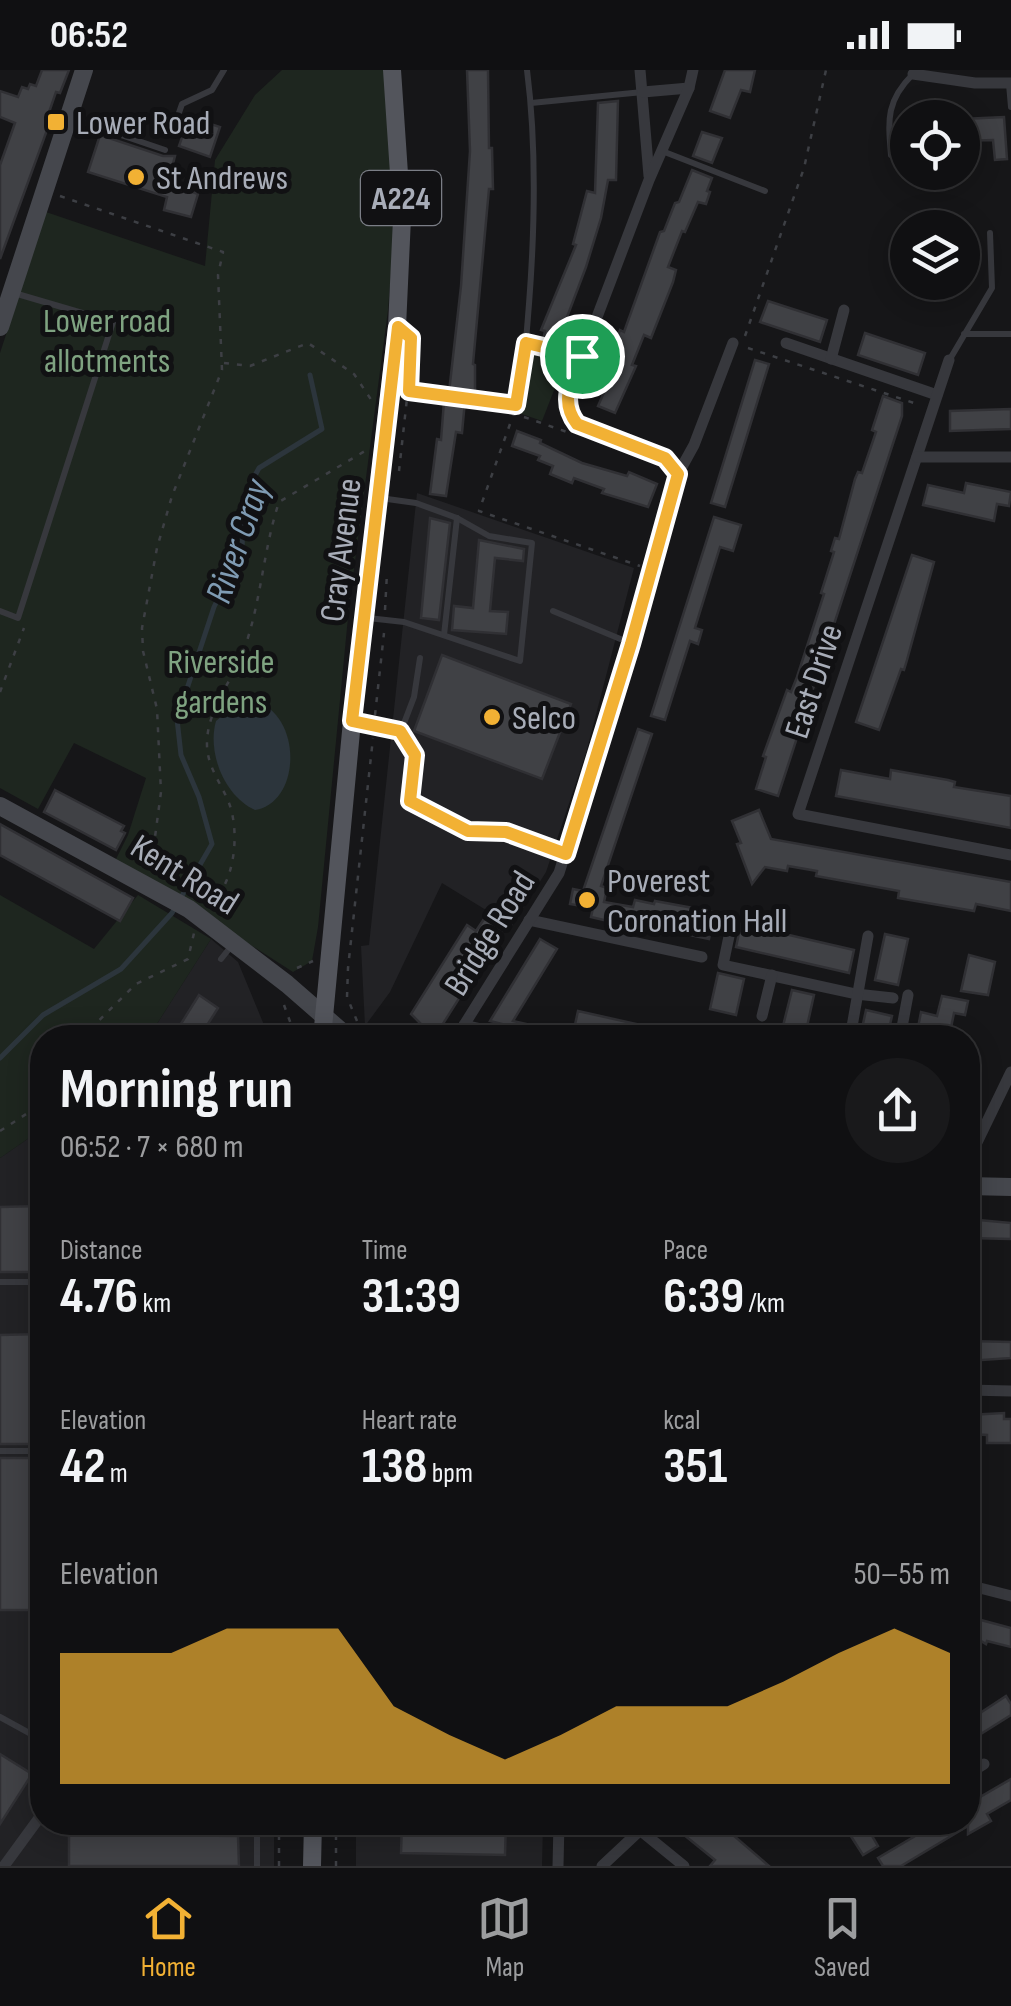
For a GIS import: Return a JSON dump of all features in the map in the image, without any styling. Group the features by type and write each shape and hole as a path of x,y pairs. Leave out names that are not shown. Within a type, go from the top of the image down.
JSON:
{"main road":[{"name":"Cray Avenue","path":"322,1025 364,618 386,499 402,218 392,70"},
{"path":"312,1866 313,1835"}],"street":[{"path":"0,327 84,70"},
{"path":"640,70 649,180"},
{"path":"678,474 665,458 577,424 568,412 566,396 693,70"},
{"path":"913,72 975,76 1010,83"},
{"path":"642,92 689,88"},
{"path":"830,358 844,310"},
{"name":"Bridge Road","path":"464,1025 559,873 631,644 678,474 694,445 733,343"},
{"path":"786,343 938,395"},
{"name":"East Drive","path":"949,360 798,814 1011,856"},
{"path":"916,458 1011,457"},
{"name":"Kent Road","path":"0,806 171,898 234,943 322,1016 341,1025"},
{"path":"733,917 723,965 856,994 893,998"},
{"path":"529,920 702,957"},
{"path":"852,1025 868,936"},
{"path":"762,1016 772,975"},
{"path":"902,1025 908,995"},
{"path":"980,1136 1011,1072"},
{"path":"980,1186 1011,1187"},
{"path":"980,1390 1011,1391"},
{"path":"980,1589 1011,1596"},
{"path":"980,1766 984,1764"},
{"path":"4,1866 30,1830"},
{"path":"558,1835 558,1866"},
{"path":"602,1866 636,1835"},
{"path":"653,1835 684,1866"}],"lane":[{"path":"173,130 182,104 212,90 224,70"},
{"path":"515,409 526,343 535,230 532,103 527,70"},
{"path":"894,100 913,72"},
{"path":"1010,83 1011,108"},
{"path":"532,103 642,92"},
{"path":"890,112 890,143"},
{"path":"68,118 165,150"},
{"path":"662,151 766,191"},
{"path":"949,360 992,288 990,234"},
{"path":"0,610 18,618 113,322 11,292"},
{"path":"964,334 1011,334"},
{"path":"526,343 582,356"},
{"path":"364,618 404,622 520,661 532,542 489,536 416,503 386,499"},
{"path":"444,635 456,518"},
{"path":"553,611 631,644"},
{"path":"400,731 414,696 420,658"},
{"path":"352,721 400,731 415,755 410,801 468,831 506,832 566,854"},
{"path":"221,959 234,943"},
{"path":"0,1282 30,1282"},
{"path":"0,1451 30,1450"},
{"path":"0,1717 30,1733"},
{"path":"257,1835 258,1866"}],"path":[{"path":"826,70 804,168 742,346 932,410"},
{"path":"44,190 223,252 218,275 223,363 172,496 142,628 143,651 157,709 161,792 153,852 142,882"},
{"path":"223,363 250,366 308,343 354,374 376,406"},
{"path":"386,499 409,391 409,373"},
{"path":"409,391 515,409 566,433 577,424"},
{"path":"515,409 479,510 651,570"},
{"path":"95,1025 136,984 188,958 194,913 224,886 234,844 234,824 228,802 212,772 207,746 210,718 244,650 268,534 279,502 370,448"},
{"path":"354,1025 348,968 385,620 387,567"},
{"path":"0,692 24,628 18,618"},
{"path":"293,972 312,961"},
{"path":"280,996 291,1025"},
{"path":"0,1132 30,1111"},
{"path":"279,1835 279,1866"},
{"path":"336,1835 336,1866"}],"shaded area":[{"path":"417,493 634,568 586,753 546,872 512,926 442,883 390,992 365,1025 361,946 369,945"},
{"path":"242,699 262,704 277,716 290,752 283,790 271,803 255,810 227,784 214,746 216,721"},
{"path":"211,939 238,962 264,1025 156,1025"},
{"path":"30,1137 30,1835 274,1835 274,1866 0,1866 0,1158"},
{"path":"356,1835 543,1835 542,1866 356,1866"}],"green space":[{"name":"Riverside gardens","path":"282,70 384,70 393,247 349,607 318,927 312,961 293,972 116,859 146,778 74,743 38,809 0,788 0,353 46,212 205,266 215,160 255,95"},
{"path":"534,351 567,357 542,421 519,413"},
{"path":"0,895 94,949 138,895 211,939 156,1025 30,1025 30,1137 0,1158"}],"building":[{"path":"42,70 69,70 60,93 56,92 46,121 50,122 0,259 0,165 15,123 0,117 0,91 18,97 22,87 36,86"},
{"path":"467,70 488,70 493,189 489,189 473,364 475,391 466,390 462,433 456,432 446,496 430,494 444,401 448,401 461,286 470,151"},
{"path":"725,70 755,70 750,92 741,90 730,118 710,111"},
{"path":"618,101 616,180 608,180 586,267 558,341 544,336 545,331 541,330 576,245 573,244 587,191 595,193 598,103"},
{"path":"189,117 220,127 210,157 179,146"},
{"path":"1004,117 1007,159 995,160 993,140 980,140 980,118"},
{"path":"702,132 722,138 712,163 693,156"},
{"name":"St Andrews","path":"100,135 163,156 175,156 168,183 198,194 191,217 164,210 167,197 88,172"},
{"path":"692,170 712,178 707,191 710,192 706,204 698,202 685,232 682,231 668,267 676,270 673,282 651,338 644,335 632,365 636,366 615,413 598,406 608,383 604,381 614,354 611,353 620,330 624,332 660,232 679,202"},
{"path":"768,301 827,320 820,342 760,322"},
{"path":"865,333 925,353 918,375 858,355"},
{"path":"755,360 769,364 725,507 711,503"},
{"path":"883,396 902,403 902,416 778,796 756,789 766,757 763,756 787,690 791,692 797,677 824,594 821,593 834,552 831,551 835,538 839,539 855,479 858,472 862,473 876,432 872,430"},
{"path":"1011,409 1011,429 950,431 950,411"},
{"path":"517,431 582,463 627,476 629,472 657,484 648,507 602,493 604,489 574,478 572,483 550,474 553,466 538,460 540,456 512,446"},
{"path":"966,483 1011,492 1009,506 997,504 994,521 923,505 928,485 964,493"},
{"path":"714,517 741,525 733,551 720,547 695,628 702,630 698,644 690,641 665,720 651,716"},
{"path":"430,518 450,523 439,620 421,618"},
{"path":"479,540 524,549 523,561 495,558 490,611 508,612 506,634 452,630 454,606 473,608"},
{"path":"912,555 934,562 904,670 901,669 879,730 856,722"},
{"name":"Selco","path":"442,655 571,704 542,779 414,731"},
{"path":"638,729 652,734 601,886 607,888 604,902 633,907 635,900 654,904 655,901 715,912 709,939 666,930 665,935 607,926 608,921 591,917 593,908 570,904 573,889 583,891"},
{"path":"841,770 890,779 891,770 948,780 955,782 954,787 1011,796 1011,828 836,796"},
{"path":"55,790 124,826 121,831 125,833 116,850 44,812"},
{"path":"759,810 771,839 1011,882 1011,911 976,904 974,911 898,898 899,891 816,876 817,871 788,866 787,871 765,867 752,884 732,821"},
{"path":"0,824 133,898 120,921 0,855"},
{"path":"488,913 506,924 442,1025 419,1025 411,1014 467,925 476,931"},
{"path":"741,924 854,950 849,973 736,947"},
{"path":"885,934 908,939 898,985 875,980"},
{"path":"540,939 557,949 513,1021 526,1025 490,1021"},
{"path":"969,955 995,962 988,995 961,991"},
{"path":"718,973 744,979 736,1015 710,1009"},
{"path":"792,990 814,995 807,1025 783,1025"},
{"path":"199,995 218,1008 207,1025 180,1025"},
{"path":"942,996 968,1001 965,1015 954,1013 952,1025 918,1025 921,1012 937,1016"},
{"path":"866,1010 892,1016 890,1025 863,1025"},
{"path":"578,1011 641,1025 575,1025"},
{"path":"30,1206 30,1272 0,1272 0,1207"},
{"path":"980,1220 1011,1223 1011,1239 980,1238"},
{"path":"30,1334 30,1444 0,1444 0,1335"},
{"path":"980,1341 1011,1342 1011,1358 980,1360"},
{"path":"1004,1413 1004,1419 1011,1419 1011,1443 987,1443 987,1435 980,1435 980,1414"},
{"path":"0,1458 30,1458 30,1610 0,1610"},
{"path":"980,1619 1011,1628 1011,1647 987,1641 986,1644 980,1640"},
{"path":"1006,1696 1011,1704 1011,1715 980,1734 980,1713"},
{"path":"0,1754 30,1773 30,1777 0,1824"},
{"path":"1011,1779 1011,1800 987,1814 991,1821 980,1827 980,1797"},
{"path":"69,1835 238,1836 239,1866 69,1866"},
{"path":"402,1835 506,1835 505,1855 401,1853"},
{"path":"684,1835 733,1835 769,1866 710,1866 715,1860"},
{"path":"850,1835 872,1835 878,1846 863,1855"},
{"path":"917,1835 953,1835 901,1866 883,1866 878,1858"}],"waterway":[{"name":"River Cray","path":"33,1025 43,1015 121,969 172,913 212,844 199,797 181,755 177,719 214,607 242,550 244,496 259,468 322,429 310,375"},
{"name":"River Cray","path":"0,1058 30,1028"}],"place":[{"name":"Lower Road","path":"56,122"},
{"name":"St Andrews","path":"136,177"},
{"name":"Selco","path":"492,717"},
{"name":"Poverest Coronation Hall","path":"587,900"}],"route":[{"path":"398,327 411,338 409,391 516,405 526,343 582,356 566,396 568,412 577,424 665,458 678,474 566,854 506,832 468,831 410,801 415,755 400,731 352,721 398,327"}],"park label":[{"name":"Lower road allotments","path":"107,340"}]}
